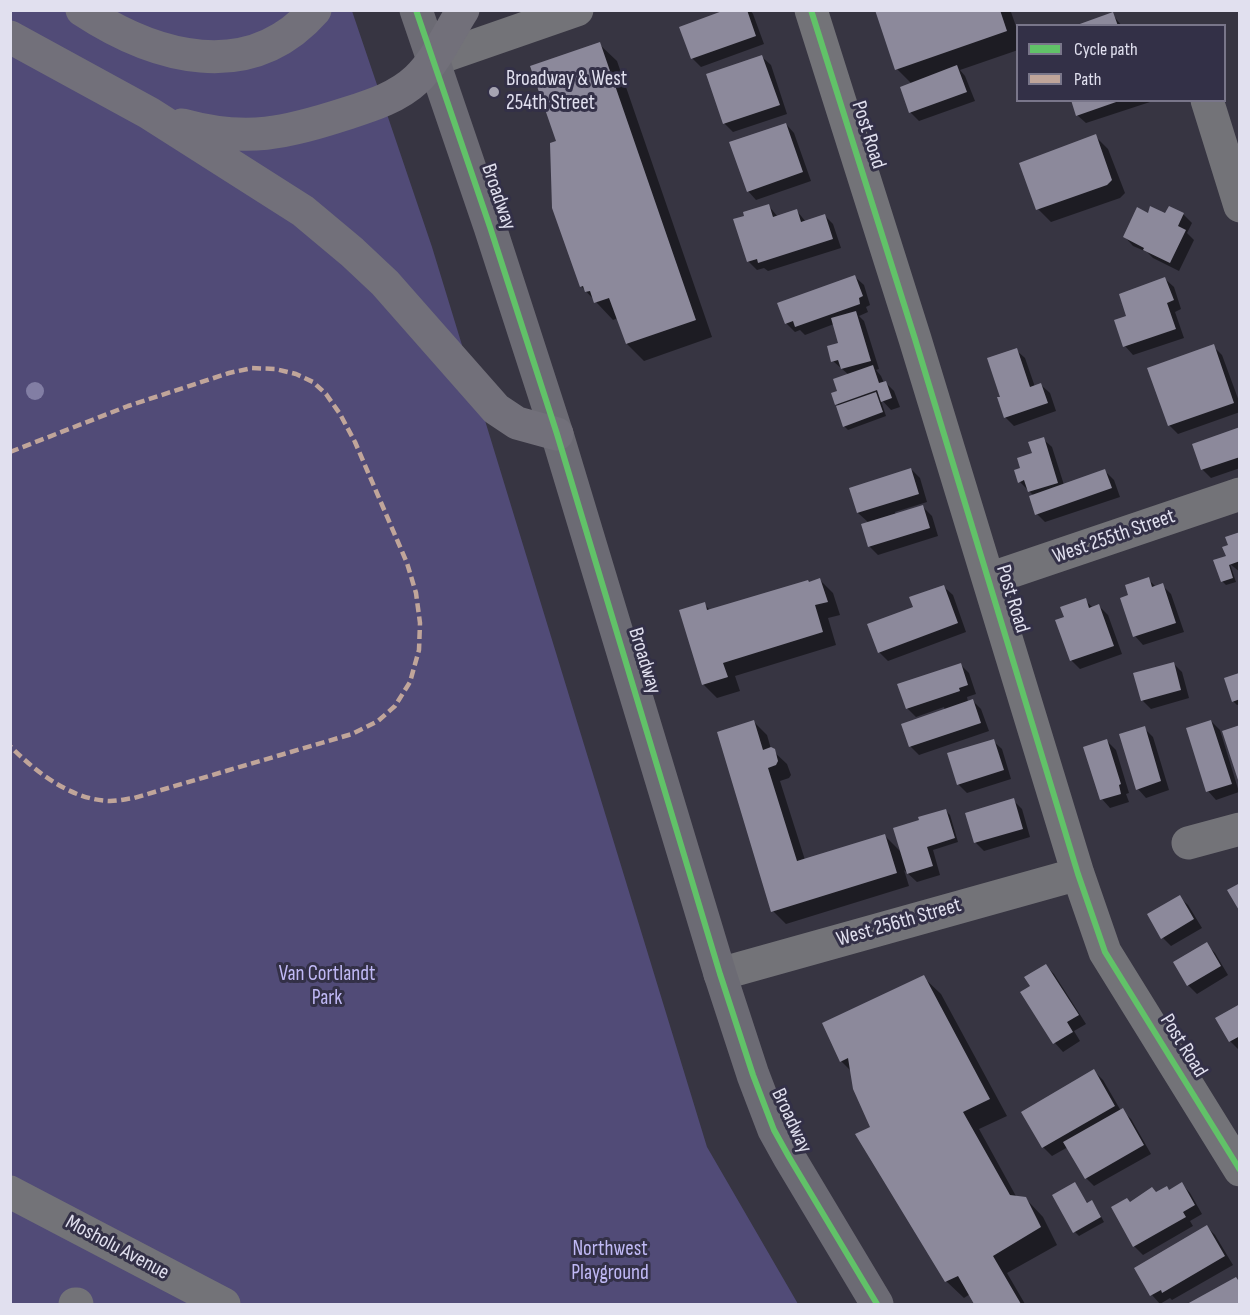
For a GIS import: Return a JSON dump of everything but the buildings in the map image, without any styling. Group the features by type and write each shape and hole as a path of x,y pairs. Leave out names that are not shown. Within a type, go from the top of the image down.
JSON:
{"highway":[{"path":"81,10 114,31 147,45 181,54 214,58 244,54 272,44 296,30 315,10"},
{"path":"149,113 175,123 205,130 250,135 280,133 311,125 386,100 410,86 433,60 463,10"},
{"path":"10,37 149,113 286,199 335,237 400,299 486,400 502,414 517,423 557,434"}],"main road":[{"name":"Broadway","path":"416,10 557,434 720,974 753,1075 774,1130 877,1305"}],"street":[{"path":"433,60 578,10"},
{"name":"Post Road","path":"811,10 915,339 1078,873 1105,952 1239,1170"},
{"path":"1208,102 1239,206"},
{"name":"West 255th Street","path":"989,579 1239,494"},
{"path":"1188,843 1239,829"},
{"name":"West 256th Street","path":"720,974 1078,873"},
{"name":"Mosholu Avenue","path":"10,1191 222,1304"}],"green space":[{"name":"Van Cortlandt Park","path":"11,11 352,11 432,247 707,1147 798,1304 11,1304"}],"marked path":[{"path":"10,452 128,406 229,373 252,368 275,369 296,374 313,382 326,394 355,442 407,563 416,593 420,623 419,650 410,682 395,706 378,721 352,734 134,798 113,801 82,796 68,790 43,775 10,746"}],"cycle path":[{"path":"416,10 557,434 720,974 753,1075 774,1130 877,1304"},
{"path":"811,10 915,339 1078,874 1105,952 1240,1170"}],"place":[{"name":"Broadway & West 254th Street","path":"494,92"}],"park label":[{"name":"Northwest Playground","path":"610,1262"}]}
